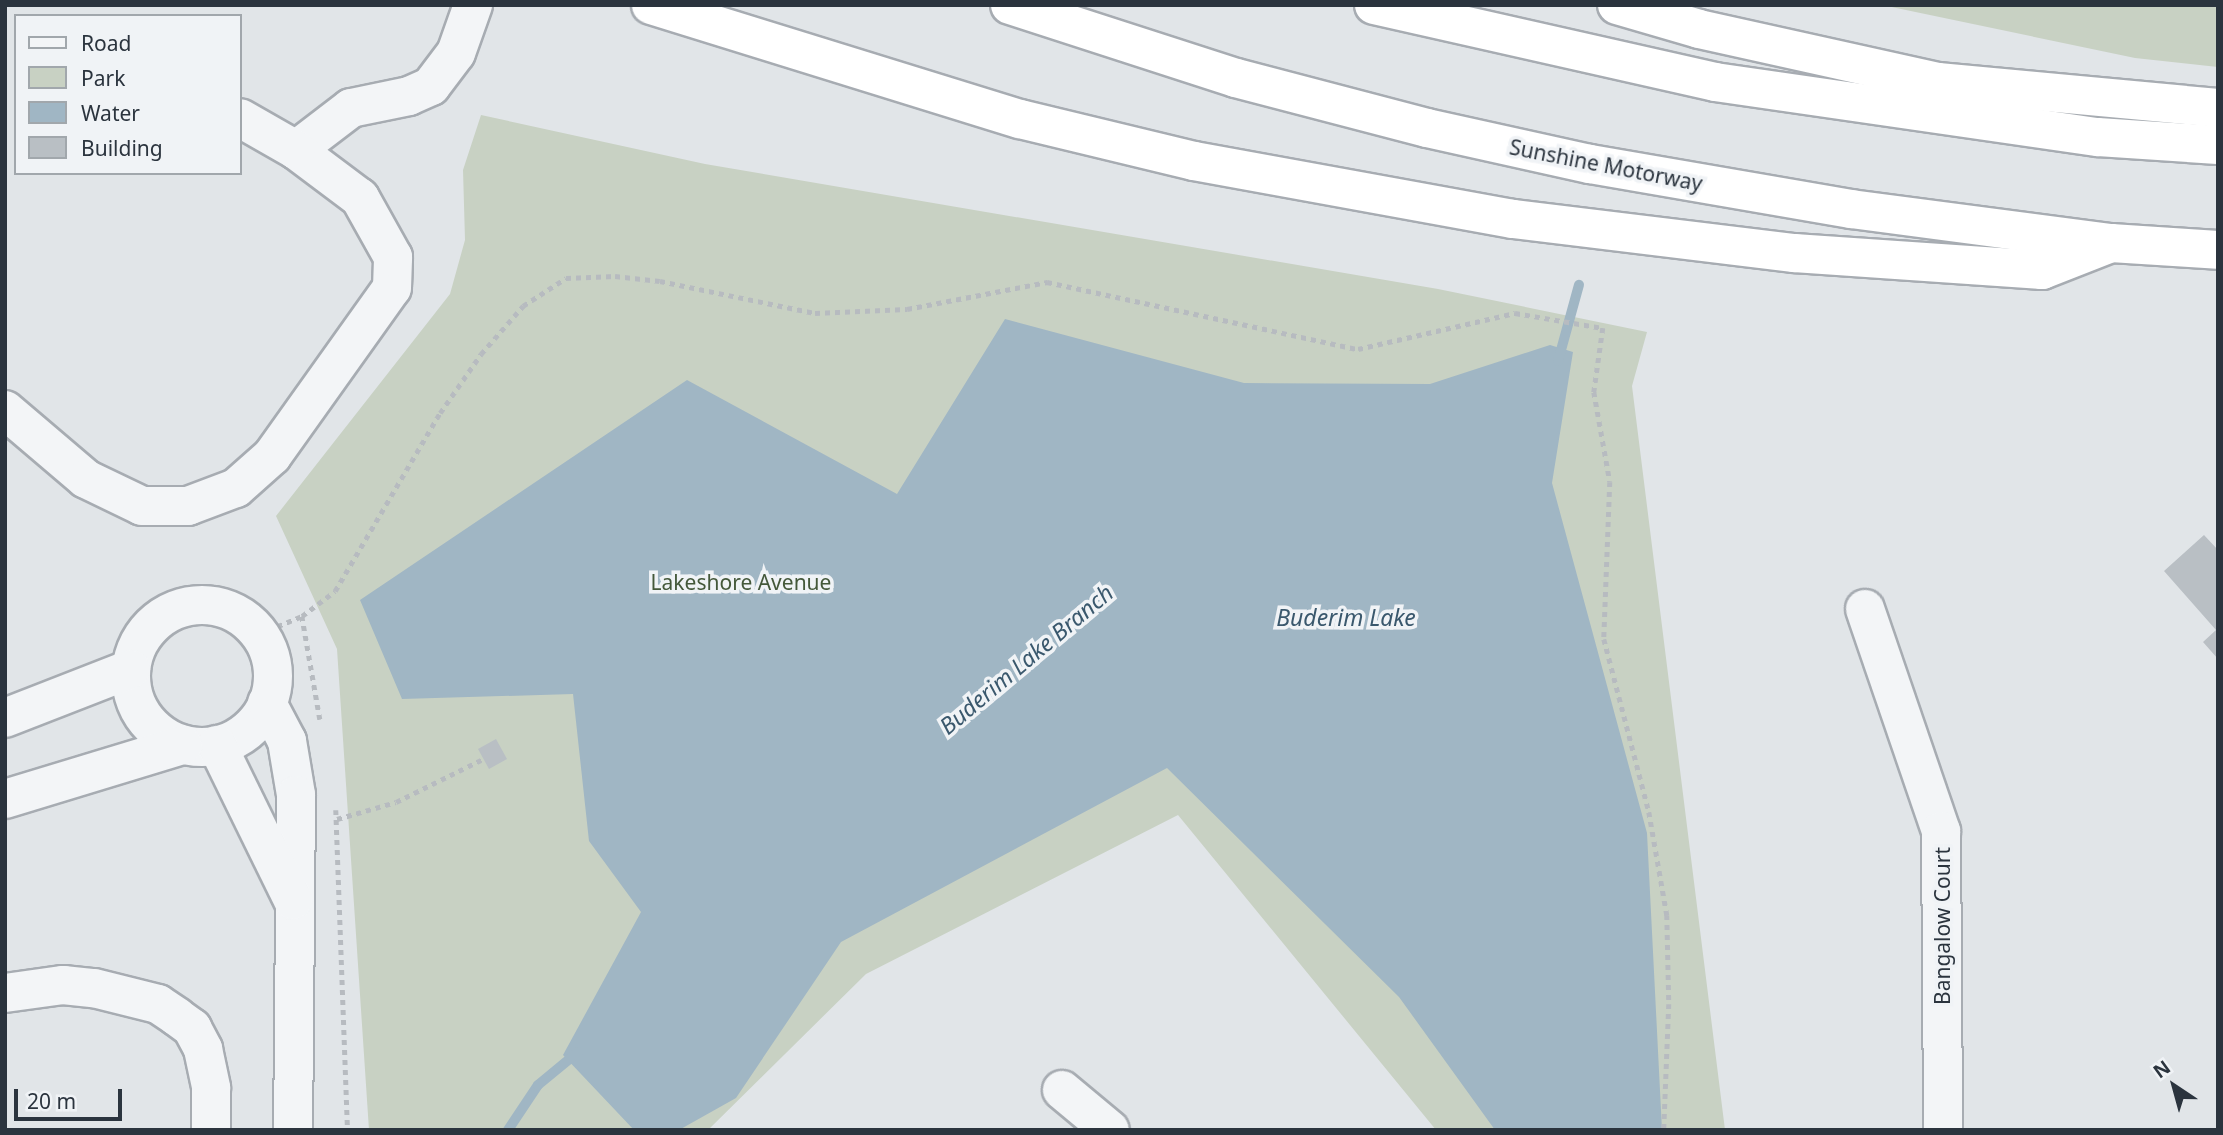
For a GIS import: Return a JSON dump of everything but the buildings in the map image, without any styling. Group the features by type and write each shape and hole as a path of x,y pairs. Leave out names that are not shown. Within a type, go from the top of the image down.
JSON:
{"highway":[{"path":"651,5 1020,120 1194,160 1499,217 1794,253 2042,270 2111,243"},
{"name":"Sunshine Motorway","path":"1010,5 1236,78 1427,128 1590,164 1851,209 2111,243 2218,250"},
{"path":"1374,5 1715,82 2098,137 2218,145"},
{"path":"1617,5 1699,29 1938,82 2218,108"}],"street":[{"path":"296,150 351,108 409,96 431,86 456,53 473,5"},
{"path":"5,410 86,479 142,506 188,506 236,488 272,456 392,289 393,257 360,198 296,150 242,119"},
{"path":"5,799 200,745 238,737 256,722 267,703 273,673 259,634 233,612 211,605 189,606 167,614 150,627 131,669 132,689 144,716 164,736 200,745 298,908"},
{"name":"Bangalow Court","path":"1865,608 1941,831 1943,1130"},
{"path":"5,718 131,669"},
{"path":"267,703 287,741 296,794 298,908 293,1130"},
{"path":"5,993 63,985 94,988 158,1004 192,1028 203,1049 211,1088 211,1130"},
{"path":"1062,1090 1110,1130"}],"path":[{"path":"259,634 302,616 335,591 440,413 481,354 523,306 566,278 615,276 660,281 815,313 907,309 1047,282 1358,349 1515,313 1603,328 1594,392 1610,482 1604,639 1649,812 1667,915 1669,1004 1664,1130"},
{"path":"337,819 396,802 483,759"}],"green space":[{"path":"1882,5 2218,5 2218,67 2135,58"},
{"name":"Lakeshore Avenue","path":"481,115 705,164 1438,289 1647,332 1632,386 1725,1130 1436,1130 1178,815 866,974 708,1130 369,1130 337,649 276,516 450,294 465,240 463,170"}],"water":[{"name":"Buderim Lake","path":"1005,319 1244,383 1430,384 1550,345 1573,352 1552,483 1647,833 1662,1130 1495,1130 1399,997 1167,768 841,942 736,1098 679,1130 634,1130 563,1055 641,912 589,841 573,694 402,699 360,600 687,380 897,494"}],"waterway":[{"name":"Buderim Lake Branch","path":"1558,361 1579,285"},
{"name":"Buderim Lake Branch","path":"508,1130 538,1085 578,1052"}]}
